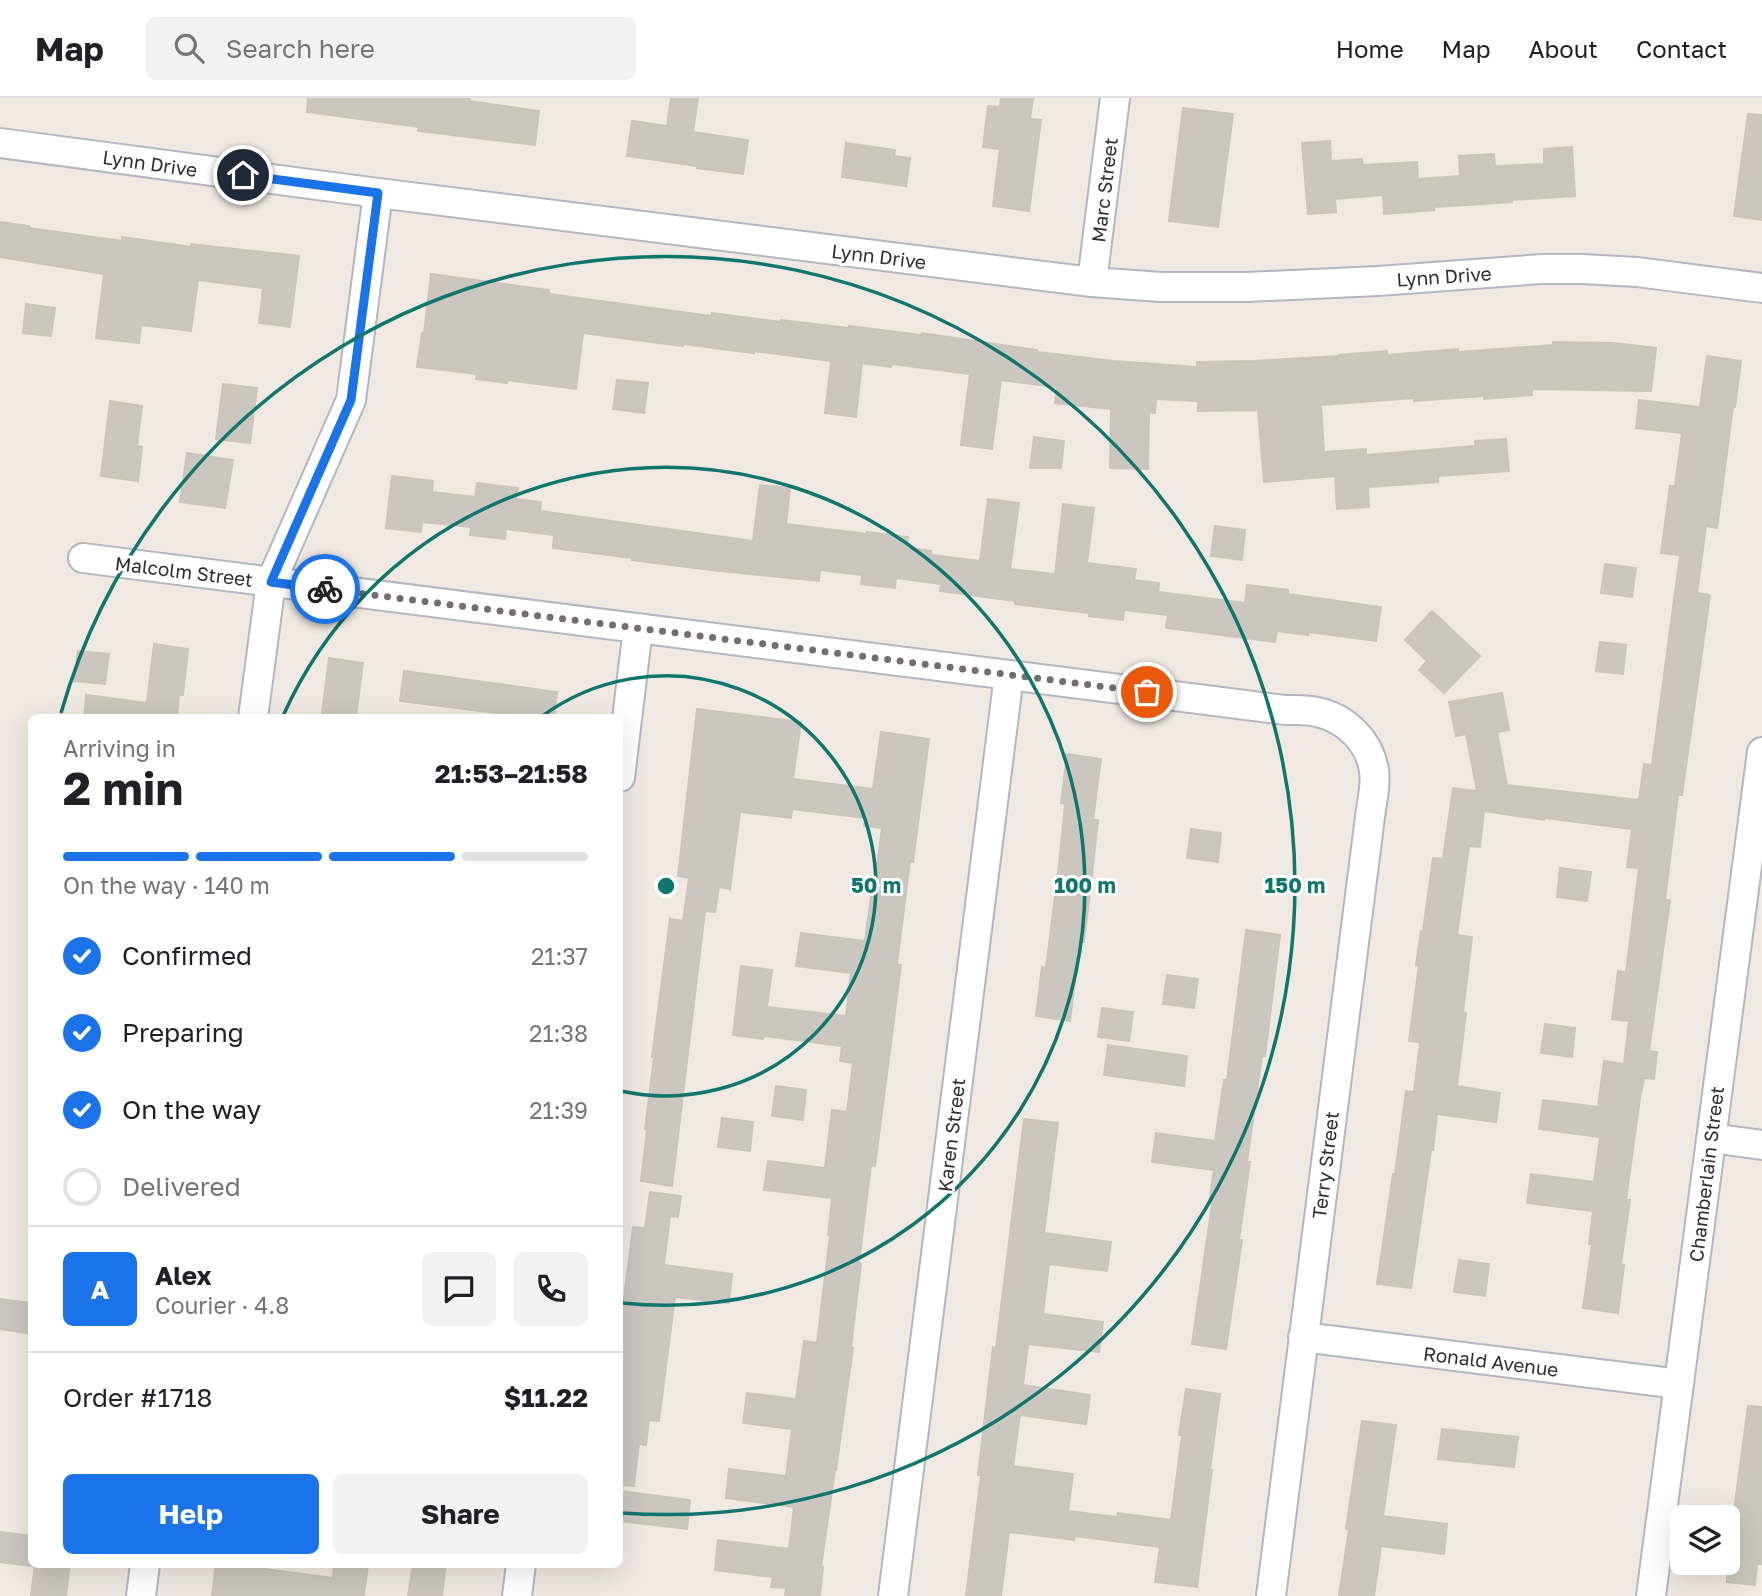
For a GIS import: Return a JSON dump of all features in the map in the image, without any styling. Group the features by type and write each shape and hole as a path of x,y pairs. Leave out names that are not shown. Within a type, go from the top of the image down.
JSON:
{"street":[{"name":"Marc Street","path":"1092,282 1115,98"},
{"name":"Lynn Drive","path":"0,143 1092,282 1161,287 1247,287 1542,269 1583,269 1637,272 1762,288"},
{"path":"254,714 271,582 351,400 378,193"},
{"name":"Malcolm Street","path":"83,558 1284,710 1317,711 1348,725 1360,737"},
{"path":"623,752 638,628"},
{"name":"Karen Street","path":"894,1596 1009,675"},
{"name":"Terry Street","path":"1271,1596 1375,790 1369,752 1360,737"},
{"name":"Chamberlain Street","path":"1651,1596 1762,752"},
{"path":"1711,1138 1762,1145"},
{"name":"Ronald Avenue","path":"1303,1337 1679,1384"},
{"path":"141,1596 144,1568"},
{"path":"517,1596 520,1568"}],"building":[{"path":"308,98 470,98 469,101 539,111 535,145 418,131 419,127 307,112"},
{"path":"671,98 698,98 693,132 748,140 743,174 627,156 632,121 667,126"},
{"path":"1001,98 1033,98 1030,119 1041,120 1029,211 993,206 1000,149 983,147 988,106 1000,107"},
{"path":"1183,108 1233,114 1218,227 1169,221"},
{"path":"1748,114 1762,115 1762,220 1734,216"},
{"path":"1330,141 1331,161 1362,159 1363,165 1417,162 1418,179 1460,176 1459,156 1494,154 1495,166 1544,164 1544,149 1572,147 1575,196 1434,207 1434,210 1384,214 1383,195 1335,199 1336,212 1308,214 1302,143"},
{"path":"846,143 895,150 894,156 910,158 906,186 842,177"},
{"path":"0,222 122,241 122,237 191,247 191,244 299,256 290,327 259,323 263,288 198,280 191,331 141,325 139,343 96,338 104,274 0,257"},
{"path":"431,274 549,290 549,294 711,316 712,313 781,322 922,333 1037,352 1197,367 1197,362 1254,361 1387,351 1387,355 1458,349 1458,352 1553,345 1553,342 1613,343 1656,348 1651,391 1532,389 1532,395 1484,399 1484,396 1414,401 1414,398 1321,405 1324,452 1366,449 1366,455 1475,446 1475,441 1506,439 1509,471 1438,476 1438,482 1368,487 1369,507 1337,509 1335,476 1264,482 1258,410 1198,411 1198,401 1156,399 1155,413 1149,412 1148,469 1110,468 1111,409 1055,403 1057,387 1001,380 992,449 961,445 970,374 862,363 856,417 825,413 831,361 754,351 683,346 583,333 576,389 476,379 477,374 417,367"},
{"path":"26,304 55,308 51,336 23,333"},
{"path":"1707,356 1741,361 1717,528 1706,526 1697,593 1710,595 1682,795 1678,795 1665,900 1670,900 1649,1051 1657,1052 1654,1079 1644,1078 1626,1200 1630,1200 1621,1264 1624,1265 1618,1313 1583,1308 1592,1244 1589,1244 1593,1211 1527,1203 1531,1174 1594,1182 1600,1137 1539,1129 1543,1100 1598,1107 1604,1061 1624,1064 1629,1021 1612,1019 1618,971 1626,972 1639,868 1627,867 1632,829 1545,818 1544,820 1484,811 1480,847 1469,846 1457,935 1472,937 1457,1086 1500,1093 1496,1122 1437,1114 1411,1288 1377,1284 1406,1091 1414,1092 1420,1042 1409,1041 1419,965 1416,965 1433,858 1443,859 1453,788 1477,791 1466,734 1456,736 1449,702 1502,693 1509,730 1497,732 1507,785 1639,800 1644,764 1652,765 1680,555 1661,553 1670,486 1675,486 1682,433 1636,428 1639,400 1700,407"},
{"path":"617,380 648,383 644,413 613,409"},
{"path":"223,384 257,388 250,443 216,439"},
{"path":"110,401 142,406 137,446 142,447 138,481 101,476"},
{"path":"1034,437 1064,441 1061,468 1030,468"},
{"path":"187,453 233,460 225,508 180,502"},
{"path":"392,476 433,481 432,492 475,497 477,483 518,488 516,499 541,502 540,511 753,541 760,485 790,488 786,524 908,537 906,548 931,551 931,555 980,561 988,499 1019,503 1010,569 1055,574 1063,504 1094,508 1087,563 1136,569 1134,580 1159,583 1158,592 1245,603 1247,585 1288,590 1288,594 1381,607 1376,641 1308,632 1308,635 1277,631 1275,642 1166,628 1168,615 1124,610 1123,620 1089,616 1089,613 940,591 941,584 896,578 895,588 861,584 862,575 820,570 819,581 632,560 553,548 554,535 506,529 505,539 470,535 471,527 422,522 421,532 386,528"},
{"path":"1215,526 1245,530 1242,560 1211,556"},
{"path":"1605,564 1636,568 1632,597 1601,593"},
{"path":"1432,611 1480,656 1444,693 1419,670 1427,661 1405,640"},
{"path":"1600,642 1626,645 1623,674 1596,671"},
{"path":"154,644 188,649 183,695 179,695 177,714 84,714 86,695 147,703"},
{"path":"78,651 109,654 105,684 74,681"},
{"path":"329,658 363,663 356,714 322,713"},
{"path":"404,671 557,692 554,714 504,714 400,701"},
{"path":"697,709 801,722 793,779 873,789 881,732 929,739 913,862 910,861 897,964 901,965 875,1166 871,1165 859,1263 853,1348 821,1567 820,1596 785,1596 786,1588 771,1587 773,1577 715,1570 718,1540 789,1549 794,1507 726,1498 729,1469 786,1476 792,1429 743,1423 747,1393 796,1399 804,1341 817,1343 832,1198 764,1190 768,1161 825,1168 832,1110 847,1112 853,1063 840,1061 842,1046 764,1036 763,1039 733,1035 741,966 772,970 767,1007 846,1016 851,973 796,966 801,933 865,941 882,828 864,826 866,818 792,809 791,818 740,812 730,889 719,887 715,912 705,911 672,1186 641,1181 652,1057 670,919 683,921 689,878 678,876"},
{"path":"1067,754 1101,759 1093,820 1098,820 1090,893 1084,942 1080,942 1070,1021 1036,1016 1042,967 1046,968 1059,865 1065,804 1061,803"},
{"path":"1191,829 1221,833 1218,862 1187,858"},
{"path":"1560,868 1591,872 1587,901 1557,897"},
{"path":"1246,930 1280,935 1265,1056 1262,1056 1247,1162 1250,1162 1239,1240 1242,1240 1226,1349 1192,1344 1212,1204 1209,1203 1214,1170 1152,1162 1156,1133 1215,1141 1224,1080 1227,1080"},
{"path":"1167,975 1198,979 1194,1008 1163,1004"},
{"path":"1102,1008 1133,1012 1129,1041 1098,1037"},
{"path":"1545,1024 1575,1028 1572,1057 1541,1053"},
{"path":"1108,1045 1187,1056 1184,1086 1104,1075"},
{"path":"776,1086 806,1090 803,1120 772,1116"},
{"path":"722,1118 753,1122 750,1151 718,1147"},
{"path":"1024,1119 1058,1123 1044,1233 1111,1242 1107,1271 1049,1264 1043,1314 1103,1322 1099,1352 1028,1344 1023,1385 1090,1395 1086,1424 1020,1415 1013,1466 1073,1474 1068,1511 1117,1517 1118,1513 1171,1520 1186,1389 1220,1394 1197,1587 1155,1582 1160,1547 1075,1536 1074,1540 1009,1532 1001,1596 966,1596 993,1347 996,1348"},
{"path":"650,1192 681,1196 678,1217 670,1216 664,1265 732,1274 729,1303 675,1297 659,1421 649,1420 646,1445 639,1444 634,1486 623,1485 623,1298 633,1227 645,1228"},
{"path":"1459,1260 1489,1264 1485,1296 1454,1292"},
{"path":"0,1299 28,1303 28,1333 0,1329"},
{"path":"1748,1406 1762,1407 1762,1564 1757,1564 1755,1585 1727,1582 1727,1575 1740,1575 1740,1505 1735,1505"},
{"path":"1362,1421 1396,1425 1383,1516 1447,1524 1444,1554 1381,1546 1374,1596 1339,1596 1349,1529 1346,1529"},
{"path":"1442,1429 1518,1437 1514,1467 1438,1459"},
{"path":"623,1491 690,1500 687,1529 623,1521"},
{"path":"0,1532 28,1536 28,1566 0,1562"},
{"path":"34,1568 70,1568 66,1596 31,1596"},
{"path":"216,1568 258,1568 333,1578 334,1568 368,1568 364,1596 212,1596"},
{"path":"412,1568 446,1568 442,1596 408,1596"}],"way so far":[{"path":"325,589 1147,692"}],"route":[{"path":"243,175 378,193 351,400 271,582 325,589"}]}
